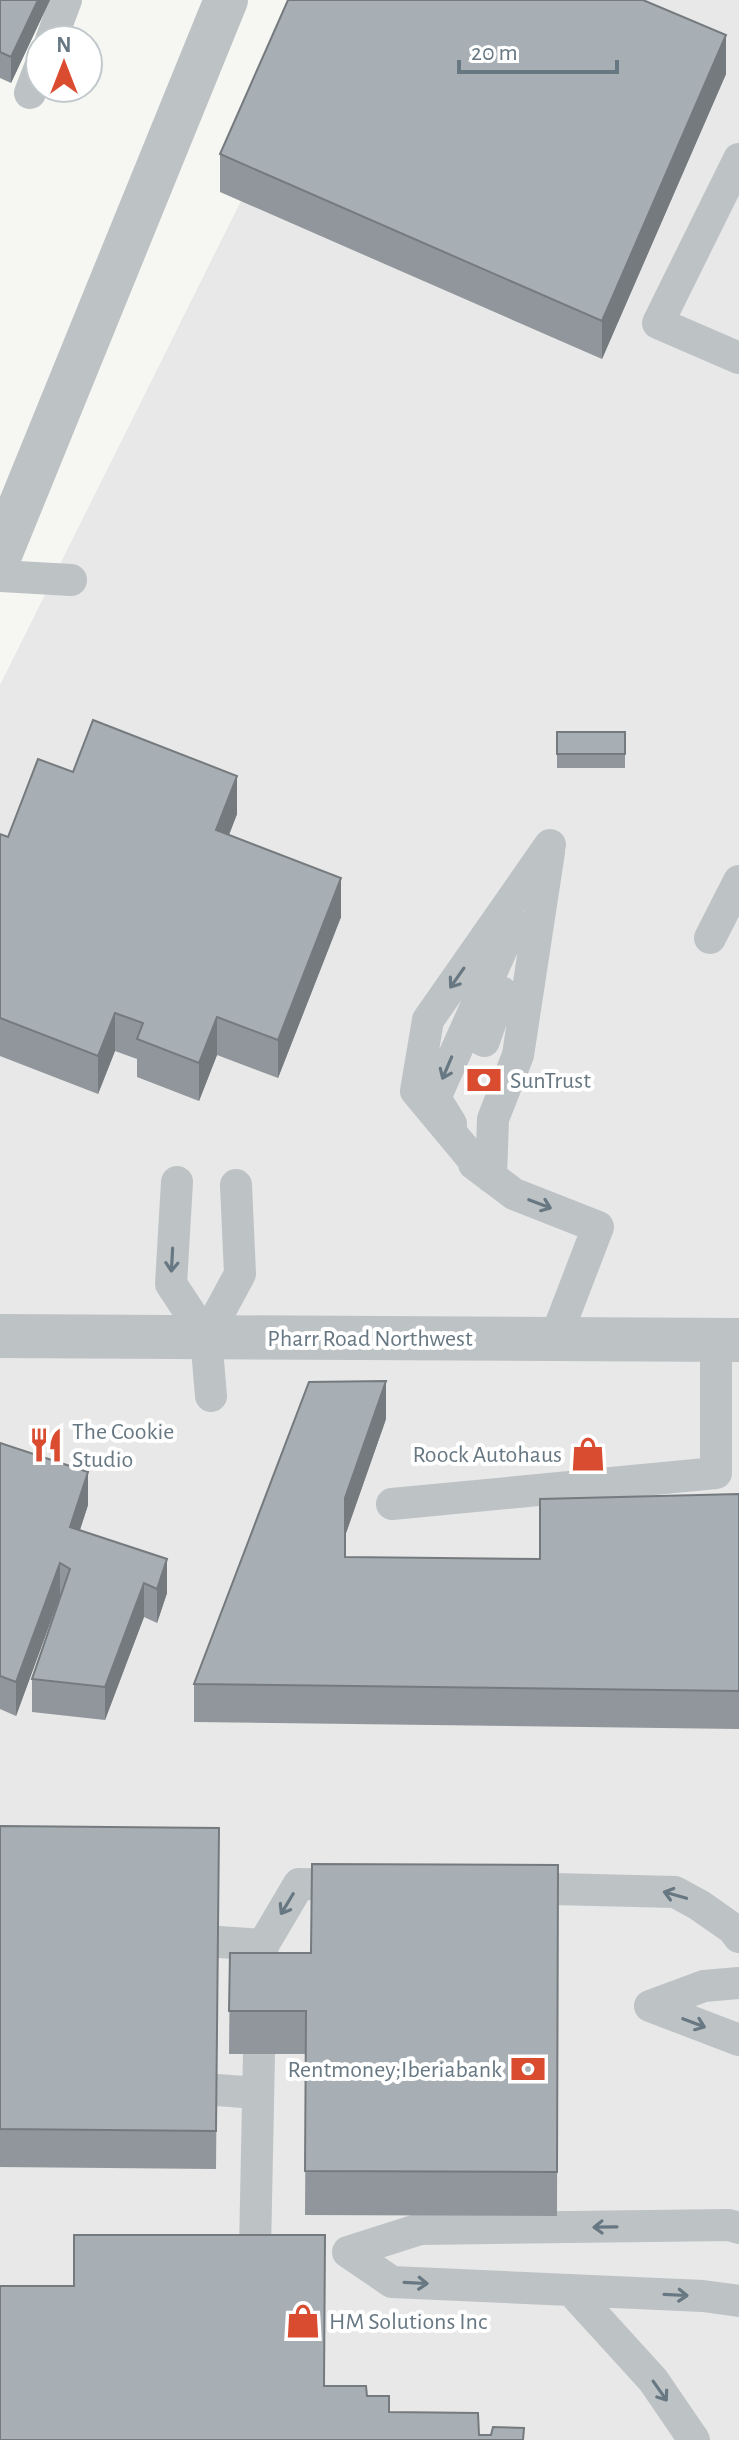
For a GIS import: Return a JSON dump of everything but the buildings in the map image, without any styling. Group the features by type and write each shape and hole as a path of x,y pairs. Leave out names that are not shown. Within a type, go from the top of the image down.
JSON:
{"street":[{"path":"0,555 226,0"},
{"name":"Pharr Road Northwest","path":"0,1336 727,1340"}],"lane":[{"path":"57,24 66,0"},
{"path":"739,159 658,323 739,358"},
{"path":"0,576 71,580"},
{"path":"484,1041 550,845"},
{"path":"550,845 435,1098 479,1166 514,1194 598,1227 555,1339"},
{"path":"479,1166 518,1055 550,845"},
{"path":"710,938 739,881"},
{"path":"467,1108 479,1166"},
{"path":"177,1182 171,1284 206,1337 211,1396"},
{"path":"206,1337 240,1274 236,1185"},
{"path":"392,1504 716,1473 727,1340"},
{"path":"259,1996 263,1945 299,1884 378,1885"},
{"path":"487,1888 675,1892 732,1928 739,1937"},
{"path":"219,1942 263,1945"},
{"path":"739,1983 704,1986 650,2006 739,2040"},
{"path":"255,2250 259,2054"},
{"path":"217,2090 258,2093"},
{"path":"739,2228 729,2225 420,2229 348,2252 392,2282 739,2301"},
{"path":"571,2290 653,2380 694,2440"}],"shaded area":[{"path":"341,0 739,0 739,2440 0,2440 0,685"}],"place":[{"name":"SunTrust","path":"484,1080"},
{"name":"The Cookie Studio","path":"46,1445"},
{"name":"Roock Autohaus","path":"588,1454"},
{"name":"Rentmoney;Iberiabank","path":"528,2069"},
{"name":"HM Solutions Inc","path":"303,2321"}]}
